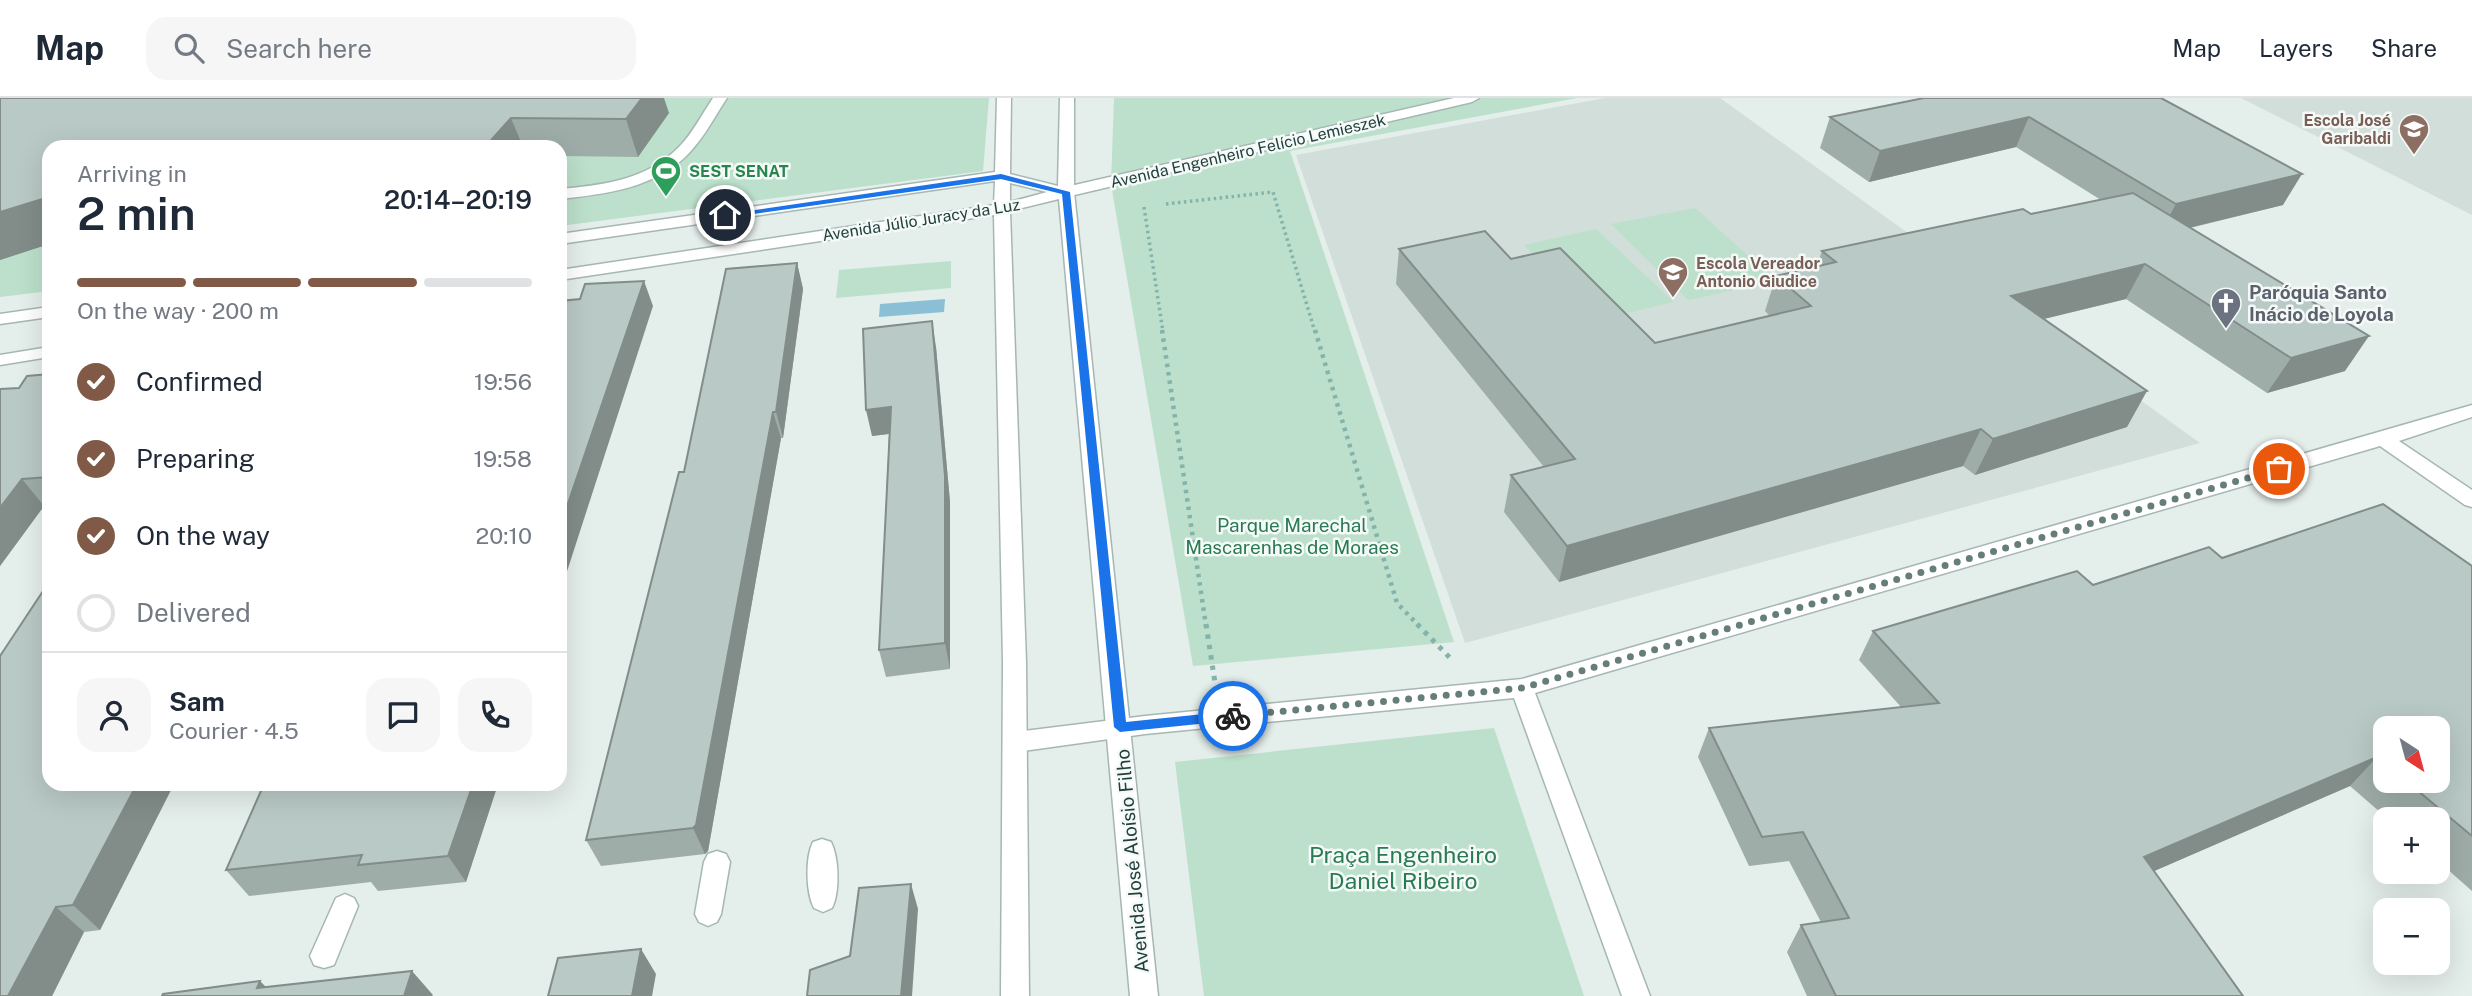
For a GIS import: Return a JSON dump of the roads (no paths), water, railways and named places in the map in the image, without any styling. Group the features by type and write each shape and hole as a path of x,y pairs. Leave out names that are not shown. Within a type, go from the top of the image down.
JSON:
{"street":[{"path":"567,193 614,190 644,179 680,155 720,98"},
{"path":"1004,98 1001,209 1016,742 1013,880 1015,996"},
{"name":"Avenida José Aloísio Filho","path":"1067,98 1066,192 1144,996"},
{"name":"Avenida Engenheiro Felício Lemieszek","path":"1066,192 1472,98"},
{"name":"Avenida Júlio Juracy da Luz","path":"567,238 1001,176 1066,192"},
{"name":"Avenida Júlio Juracy da Luz","path":"567,274 1001,209 1066,192"},
{"path":"0,319 42,313"},
{"path":"0,360 42,353"},
{"path":"1016,742 1120,727 1522,688 2384,439 2472,411"},
{"path":"2384,439 2472,500"},
{"path":"1522,688 1636,996"},
{"path":"822,850 823,900"},
{"path":"708,914 717,862"},
{"path":"324,957 345,906"}],"water":[{"path":"945,299 944,312 879,317 880,304"}],"place":[{"name":"Escola José Garibaldi","path":"2414,156"},
{"name":"SEST SENAT","path":"666,198"},
{"name":"Escola Vereador Antonio Giudice","path":"1673,299"},
{"name":"Paróquia Santo Inácio de Loyola","path":"2226,330"}],"park label":[{"name":"Parque Marechal Mascarenhas de Moraes","path":"1292,536"},
{"name":"Praça Engenheiro Daniel Ribeiro","path":"1403,867"}]}
